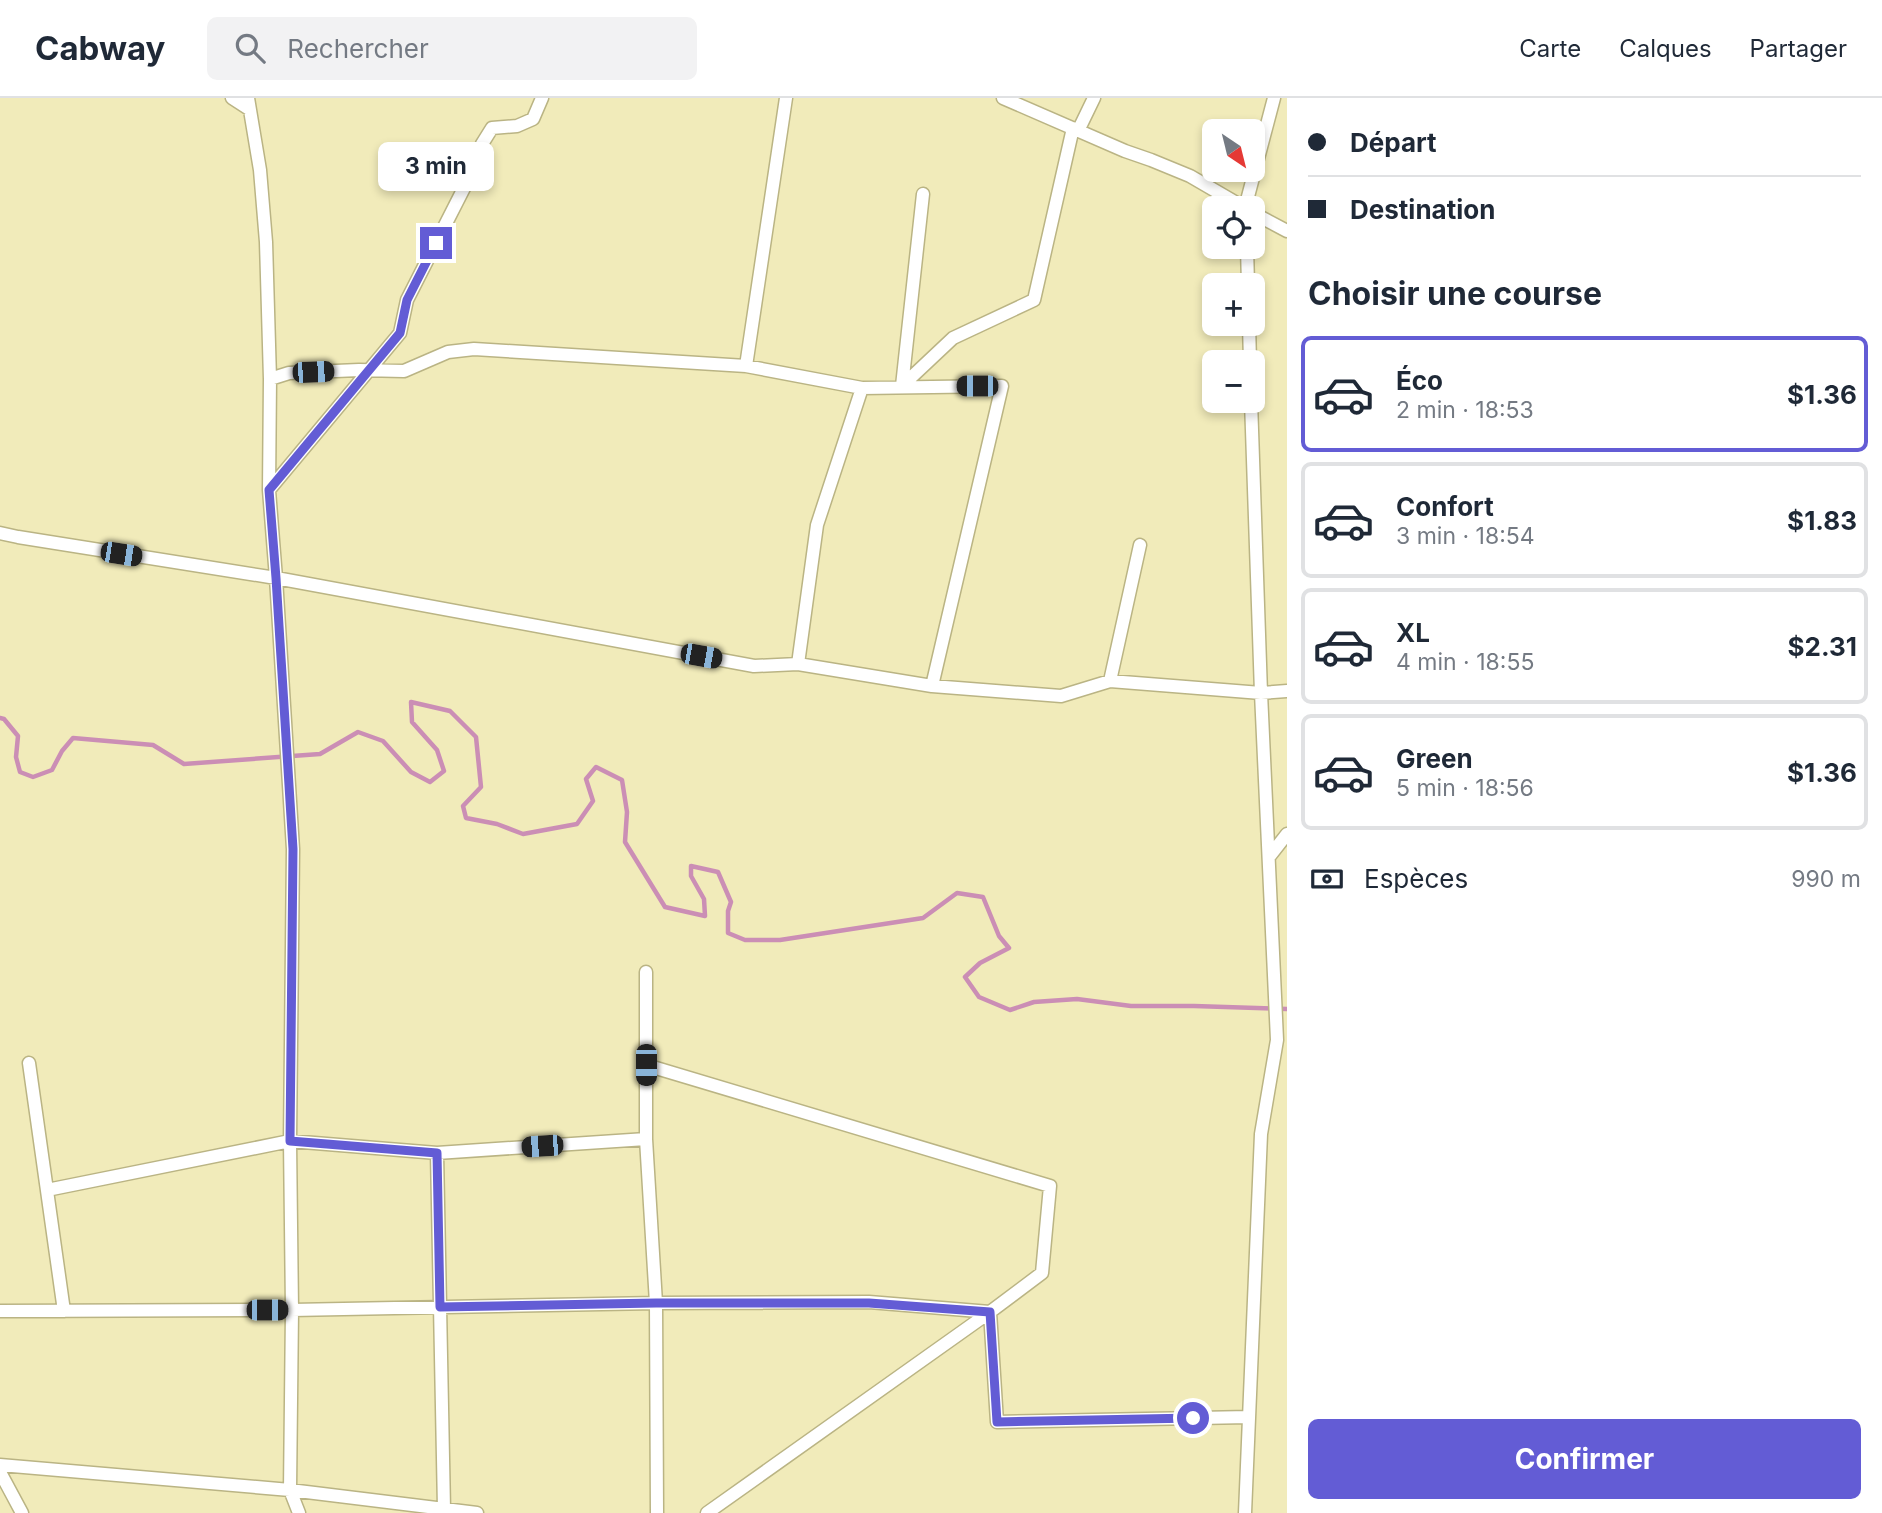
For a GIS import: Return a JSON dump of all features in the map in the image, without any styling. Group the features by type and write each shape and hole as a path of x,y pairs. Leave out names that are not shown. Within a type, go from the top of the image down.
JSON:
{"street":[{"path":"232,98 249,103 260,170 266,242 270,379 269,490 293,849 290,1490 299,1513"},
{"path":"269,490 400,333 407,300 492,128 517,126 533,118 542,98"},
{"path":"746,366 786,98"},
{"path":"1003,98 1190,176 1224,196"},
{"path":"902,386 953,338 1034,300 1076,129 1094,98"},
{"path":"1248,196 1274,98"},
{"path":"902,386 923,194"},
{"path":"1265,219 1287,231"},
{"path":"270,379 289,373 404,371 448,352 474,349 746,366 862,388 1002,386 932,686"},
{"path":"798,664 817,525 862,388"},
{"path":"1245,1513 1261,1134 1277,1040 1251,413"},
{"path":"0,533 276,578 754,666 798,664 932,686 1061,696 1110,681 1261,692 1287,691"},
{"path":"1110,681 1140,545"},
{"path":"1269,857 1287,834"},
{"path":"646,972 646,1139 656,1303 657,1513"},
{"path":"29,1063 64,1311"},
{"path":"646,1065 1050,1186 1042,1273 707,1513"},
{"path":"47,1190 290,1141 437,1153 646,1139"},
{"path":"437,1153 444,1509"},
{"path":"0,1311 869,1303 990,1312"},
{"path":"990,1312 997,1422 1249,1417"},
{"path":"0,1465 290,1490 477,1513"},
{"path":"0,1472 22,1513"}],"waterway":[{"path":"0,718 4,719 18,736 16,757 20,772 33,777 52,770 73,738 153,745 184,764 320,754 358,732 383,741 411,772 430,782 444,771 437,750 412,722 411,702 450,711 476,737 481,787 463,806 466,818 497,824 523,834 577,824 593,801 586,779 596,767 622,780 627,812 625,842 665,907 705,916 704,899 691,876 691,866 718,872 731,902 728,911 728,933 745,940 780,940 923,918 957,893 983,897 999,936 1009,948 980,963 965,977 979,997 1010,1010 1034,1002 1077,999 1131,1006 1287,1009"}],"route":[{"path":"436,243 407,300 400,333 269,490 293,849 290,1141 437,1153 440,1307 869,1303 990,1312 997,1422 1193,1418"}]}
